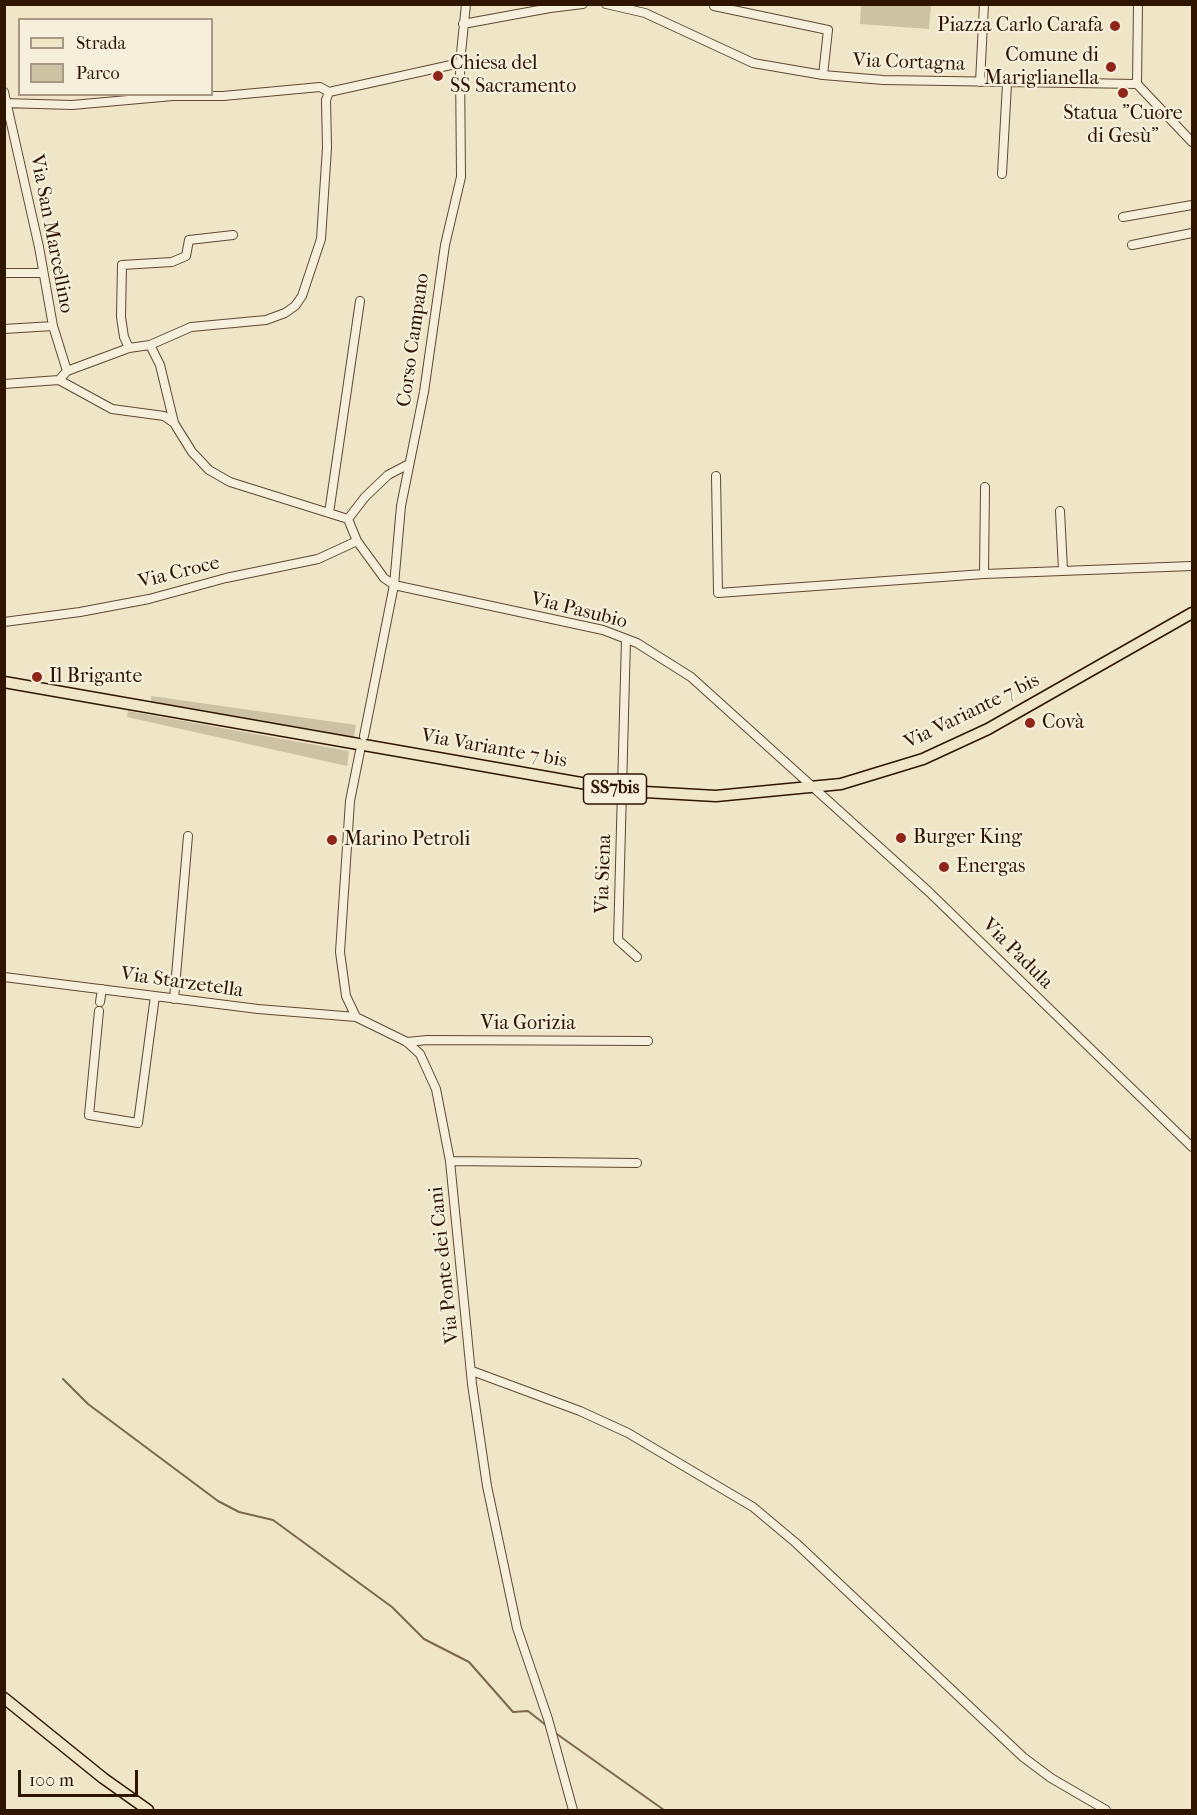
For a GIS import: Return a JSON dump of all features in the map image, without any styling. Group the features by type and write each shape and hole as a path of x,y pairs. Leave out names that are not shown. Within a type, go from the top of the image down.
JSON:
{"main road":[{"name":"Via Variante 7 bis","path":"4,682 623,790 716,796 841,784 885,771 956,745 1192,613"},
{"path":"4,1698 135,1806 148,1810"}],"street":[{"name":"Corso Campano","path":"364,736 394,585 409,464 424,392 445,245 461,177 460,63 466,4"},
{"path":"463,24 550,6 583,4"},
{"name":"Via Cortagna","path":"606,4 646,9 753,63 823,75 884,80 1007,84 1137,84"},
{"path":"980,82 984,4"},
{"path":"1138,4 1137,84 1192,142"},
{"path":"714,6 828,30 823,75"},
{"path":"6,103 72,105 173,96 223,96 320,87 329,92 460,63"},
{"path":"1002,174 1007,84"},
{"name":"Via San Marcellino","path":"4,92 53,326 67,371"},
{"path":"59,380 67,371 129,348 150,345 191,327 266,321 295,306 306,286 321,239 327,148 326,100 329,92"},
{"path":"1123,218 1192,205"},
{"path":"1132,245 1192,233"},
{"path":"129,348 124,337 121,317 122,265 172,262 186,256 189,240 233,235"},
{"path":"4,273 43,273"},
{"path":"329,513 360,301"},
{"path":"4,329 53,326"},
{"path":"150,345 160,365 174,423 192,452 209,470 261,493 348,519"},
{"path":"4,384 59,380 100,405 112,409 156,414 174,423"},
{"path":"348,519 364,497 388,475 409,464"},
{"path":"716,476 718,593 984,574 1192,566"},
{"path":"984,574 985,487"},
{"path":"1060,511 1063,570"},
{"path":"348,519 357,541 384,578 394,585"},
{"name":"Via Croce","path":"4,622 80,612 149,599 226,578 318,559 357,541"},
{"name":"Via Pasubio","path":"394,585 603,630 626,639 690,677 815,787"},
{"name":"Via Siena","path":"626,639 618,940 637,957"},
{"path":"356,1017 346,996 340,952 350,801 360,751"},
{"name":"Via Padula","path":"815,787 965,926 1026,989 1192,1147"},
{"path":"174,999 188,836"},
{"name":"Via Starzetella","path":"4,977 258,1009 356,1017"},
{"path":"102,988 89,1115 138,1123 155,996"},
{"name":"Via Ponte dei Cani","path":"356,1017 407,1042 420,1054 431,1074 450,1161 472,1371 487,1486 517,1628 548,1719 573,1810"},
{"name":"Via Gorizia","path":"407,1042 427,1040 648,1041"},
{"path":"450,1161 638,1163"},
{"path":"472,1371 580,1411 619,1429 753,1508 820,1566 1023,1757 1051,1778 1106,1810"}],"green space":[{"path":"861,5 931,5 929,29 860,24"},
{"path":"151,696 356,725 354,737 151,703"},
{"path":"128,711 349,751 347,766 127,717"}],"waterway":[{"path":"63,1379 88,1404 218,1501 239,1512 273,1520 392,1607 424,1639 469,1662 513,1712 528,1711 547,1726"},
{"path":"554,1732 664,1810"}],"place":[{"name":"Piazza Carlo Carafa","path":"1115,26"},
{"name":"Comune di Mariglianella","path":"1111,67"},
{"name":"Chiesa del SS Sacramento","path":"438,76"},
{"name":"Statua \"Cuore di Gesù\"","path":"1123,93"},
{"name":"Il Brigante","path":"37,677"},
{"name":"Covà","path":"1030,723"},
{"name":"Burger King","path":"901,838"},
{"name":"Marino Petroli","path":"332,840"},
{"name":"Energas","path":"944,867"}]}
